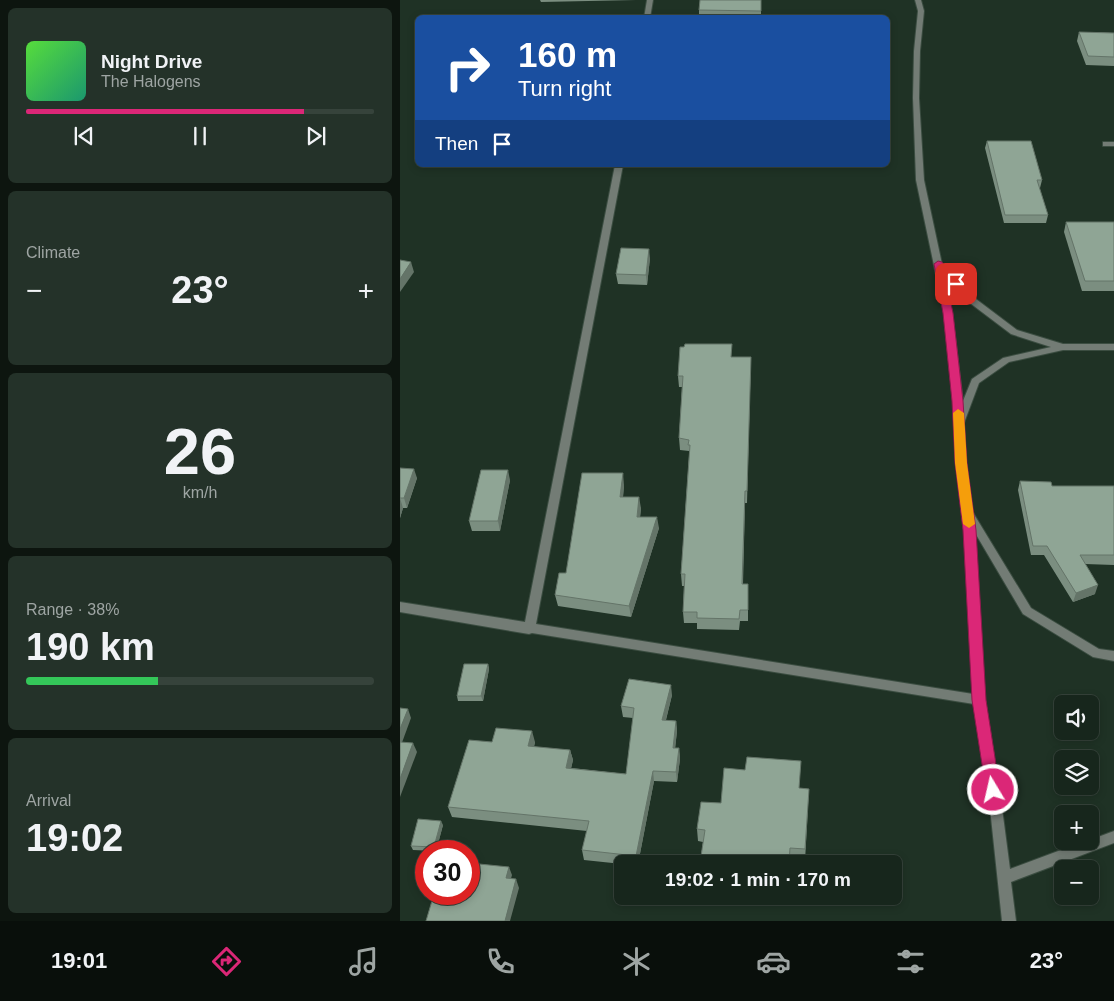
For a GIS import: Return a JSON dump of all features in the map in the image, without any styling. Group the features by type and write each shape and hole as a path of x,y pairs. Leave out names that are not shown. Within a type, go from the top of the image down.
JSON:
{"street":[{"path":"648,15 650,0"},
{"path":"918,0 922,11 917,51 916,98 919,172 948,313 967,509 979,700 996,808 1009,921"},
{"path":"530,629 619,167"},
{"path":"938,264 965,295 1014,332 1063,347"},
{"path":"959,426 975,382 1006,360 1063,347 1114,347"},
{"path":"967,509 1027,610 1114,665"},
{"path":"400,607 979,700"},
{"path":"1097,654 1114,656"},
{"path":"1003,878 1114,837"}],"building":[{"path":"700,0 761,0 761,11 699,10"},
{"path":"1079,32 1114,33 1114,57 1088,56"},
{"path":"987,141 1031,141 1042,180 1037,180 1048,215 1005,215"},
{"path":"1066,222 1114,222 1114,281 1085,281"},
{"path":"621,248 649,249 646,275 616,274"},
{"path":"400,260 411,262 400,279"},
{"path":"685,344 732,344 731,357 751,357 742,584 748,584 748,610 740,610 739,619 697,618 697,612 683,612 685,574 681,574 690,445 688,445 689,440 679,438 683,376 678,376 680,347 684,347"},
{"path":"400,468 414,469 404,498 400,498"},
{"path":"481,470 508,470 498,521 469,521"},
{"path":"582,473 623,473 620,497 639,497 637,517 657,517 629,606 555,595 559,573 566,573"},
{"path":"1020,481 1051,482 1052,486 1114,486 1114,555 1080,555 1098,585 1076,593 1047,546 1033,546"},
{"path":"464,664 488,664 481,696 457,696"},
{"path":"629,679 671,685 662,720 676,721 673,748 679,748 676,772 653,771 636,855 582,850 589,821 448,807 469,740 492,742 496,728 532,731 528,746 570,750 566,768 626,774 634,708 621,706"},
{"path":"400,708 408,709 400,729"},
{"path":"400,742 413,743 400,779"},
{"path":"747,757 801,761 799,788 809,789 805,849 790,848 790,855 701,855 705,830 697,829 701,802 721,803 724,768 745,770"},
{"path":"418,819 441,821 436,840 415,840 415,846 411,846"},
{"path":"480,864 509,867 506,878 516,879 505,921 426,921 431,905 480,905"}],"slow traffic":[{"path":"958,413 961,463 969,524"}],"route":[{"path":"956,284 938,264 948,313 958,401 961,463 970,530 979,700 993,790"}]}
